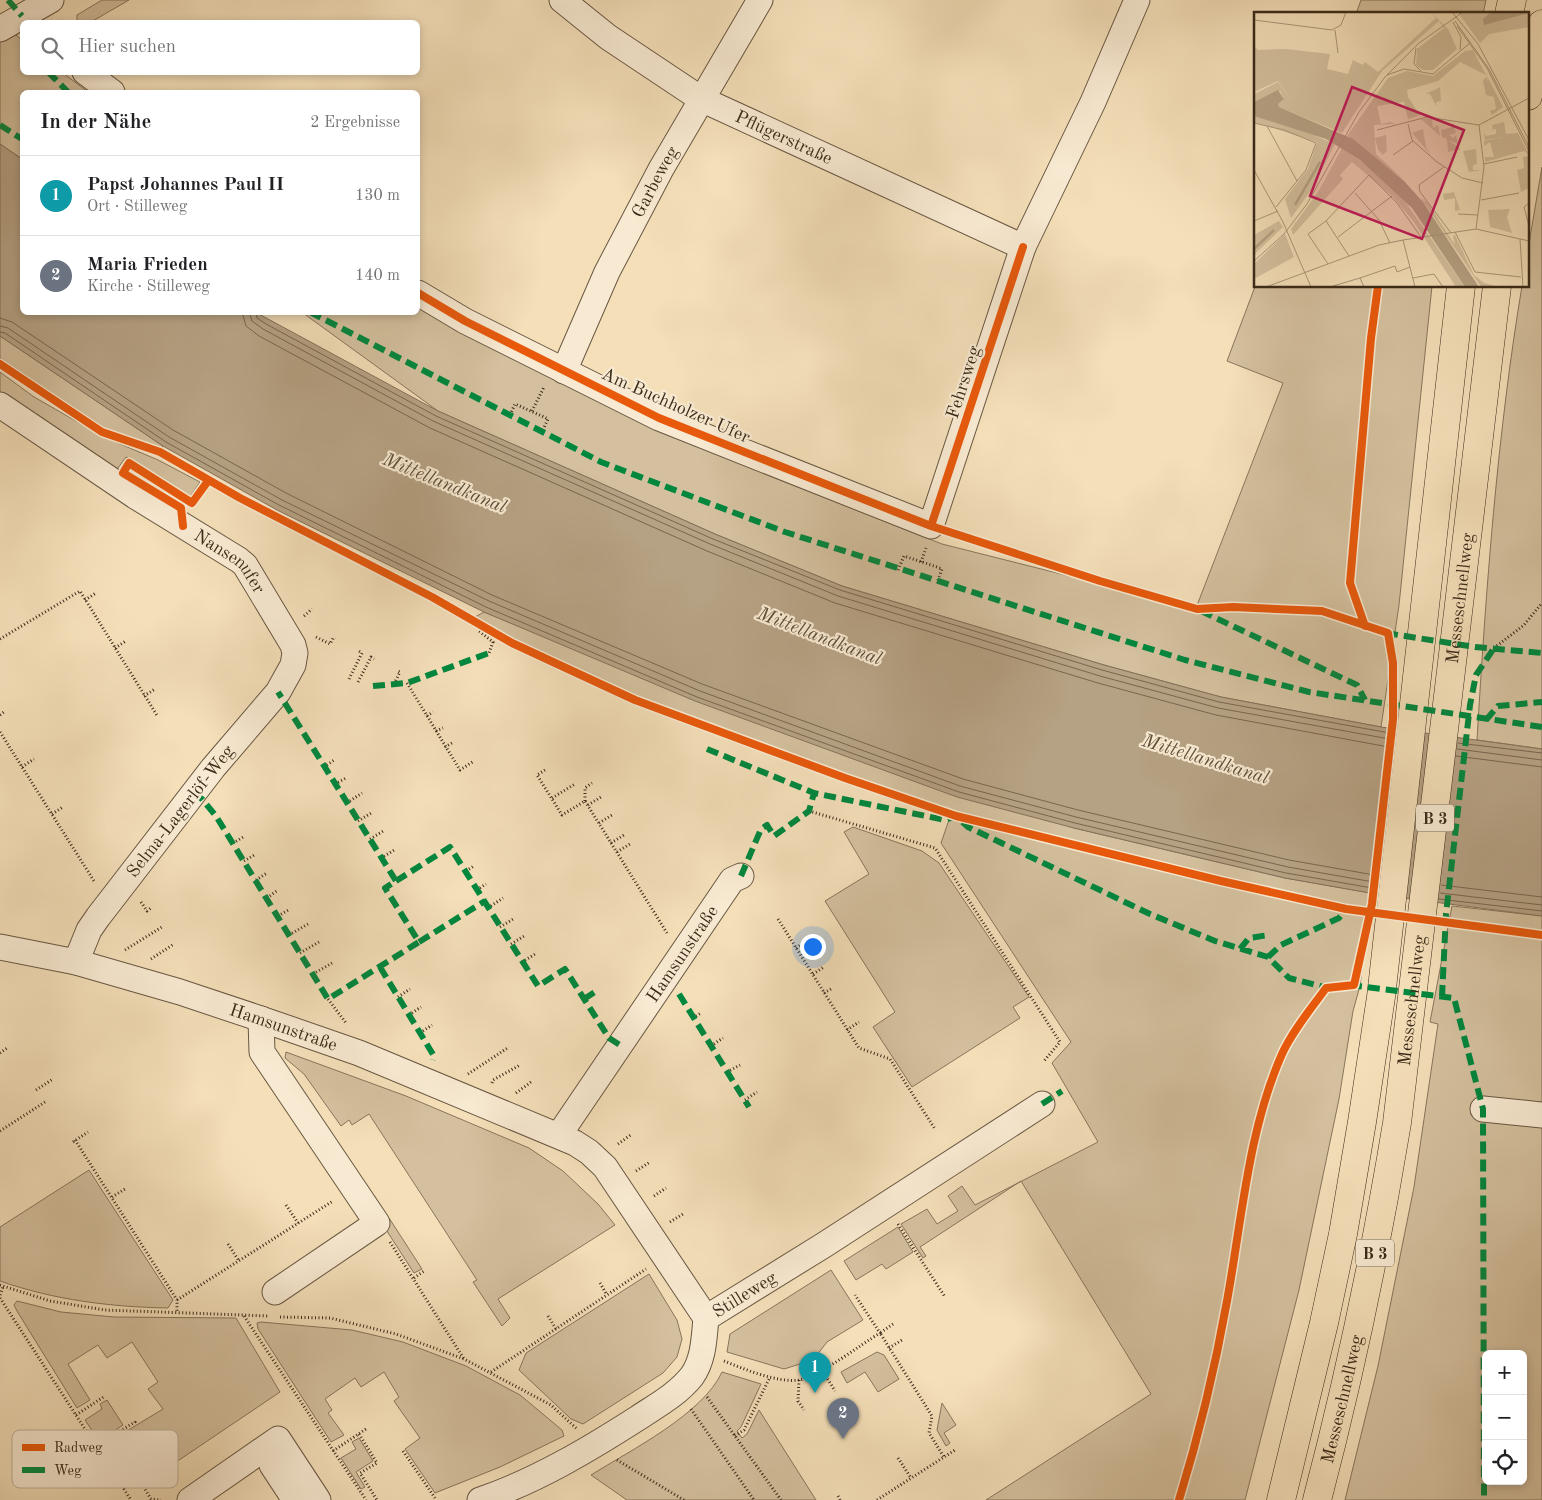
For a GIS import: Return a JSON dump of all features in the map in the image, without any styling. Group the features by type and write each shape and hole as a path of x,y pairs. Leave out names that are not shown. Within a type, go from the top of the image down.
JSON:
{"highway":[{"path":"1530,86 1542,24"},
{"name":"Messeschnellweg","path":"1281,1500 1324,1323 1343,1234 1381,997 1461,288"},
{"name":"Messeschnellweg","path":"1317,1500 1337,1426 1378,1241 1397,1123 1413,1002 1497,288"}],"street":[{"path":"24,20 51,0"},
{"name":"Pflügerstraße","path":"562,0 608,37 701,99 1022,248"},
{"name":"Garbeweg","path":"564,371 607,272 701,99 760,0"},
{"name":"Fehrsweg","path":"928,537 1022,248 1093,102 1137,0"},
{"path":"0,29 20,22"},
{"path":"89,75 109,90"},
{"name":"Am Buchholzer Ufer","path":"420,294 564,371 660,418 928,537"},
{"name":"Nansenufer","path":"0,405 135,496 245,565 293,645 296,653 293,665"},
{"name":"Selma-Lagerlöf-Weg","path":"76,962 89,930 98,917 213,768 278,692 293,665"},
{"name":"Hamsunstraße","path":"559,1135 732,880 741,876"},
{"name":"Hamsunstraße","path":"0,947 76,962 261,1018 359,1053 559,1135 589,1152 605,1167 706,1318"},
{"path":"261,1018 262,1052 377,1224 275,1292"},
{"name":"Stilleweg","path":"483,1500 505,1491 596,1444 696,1382 703,1352 706,1318 824,1245 1042,1104"},
{"path":"1483,1109 1542,1115"},
{"path":"190,1500 278,1439 318,1500"},
{"path":"272,1464 295,1500"}],"path":[{"path":"532,411 544,386"},
{"path":"510,415 515,404 548,419 542,432"},
{"path":"921,562 928,537"},
{"path":"898,570 904,556 942,569 937,583"},
{"path":"0,640 80,591 158,717"},
{"path":"85,600 96,593"},
{"path":"1494,648 1524,625 1542,603"},
{"path":"482,625 479,631 493,642 489,653"},
{"path":"114,648 126,640"},
{"path":"349,679 362,653 357,650"},
{"path":"358,682 371,657 374,659"},
{"path":"394,684 400,672 398,671"},
{"path":"406,683 460,770 474,761"},
{"path":"144,696 156,689"},
{"path":"0,715 4,712"},
{"path":"426,716 433,712"},
{"path":"436,732 443,728"},
{"path":"0,732 96,883"},
{"path":"446,747 452,743"},
{"path":"22,767 34,760"},
{"path":"324,766 334,760"},
{"path":"545,770 537,775 562,815 585,801"},
{"path":"335,784 346,778"},
{"path":"592,783 585,788 585,801 668,934"},
{"path":"552,798 575,784"},
{"path":"347,803 362,793"},
{"path":"588,805 601,797"},
{"path":"52,814 63,807"},
{"path":"809,810 935,848 1060,1042 1044,1061"},
{"path":"358,821 373,812"},
{"path":"599,823 612,814"},
{"path":"370,839 385,830"},
{"path":"612,843 624,835"},
{"path":"233,844 245,836"},
{"path":"617,852 630,844"},
{"path":"381,858 396,849"},
{"path":"244,861 256,854"},
{"path":"466,872 474,866"},
{"path":"256,880 268,873"},
{"path":"477,890 486,884"},
{"path":"267,898 278,890"},
{"path":"488,908 502,898"},
{"path":"278,916 290,909"},
{"path":"500,927 515,918"},
{"path":"778,919 859,1048 890,1059 935,1129"},
{"path":"289,935 308,924"},
{"path":"122,955 124,951 162,926"},
{"path":"511,944 526,935"},
{"path":"796,948 808,940"},
{"path":"300,953 319,942"},
{"path":"150,963 151,958 174,944"},
{"path":"522,962 537,953"},
{"path":"313,974 332,963"},
{"path":"813,974 824,967"},
{"path":"398,997 410,989"},
{"path":"824,993 831,989"},
{"path":"328,999 348,1028"},
{"path":"409,1015 421,1008"},
{"path":"693,1018 701,1013"},
{"path":"848,1030 859,1022"},
{"path":"420,1033 432,1026"},
{"path":"711,1046 723,1038"},
{"path":"468,1074 510,1047"},
{"path":"0,1053 7,1048"},
{"path":"491,1084 493,1080 520,1065"},
{"path":"727,1072 740,1065"},
{"path":"36,1090 54,1079"},
{"path":"515,1094 532,1082"},
{"path":"745,1100 757,1092"},
{"path":"0,1131 44,1102"},
{"path":"88,1132 74,1141 177,1300 177,1313"},
{"path":"618,1144 632,1134"},
{"path":"639,1168 650,1162"},
{"path":"112,1197 125,1188"},
{"path":"177,1300 353,1188"},
{"path":"656,1194 666,1188"},
{"path":"286,1205 298,1223"},
{"path":"672,1221 683,1214"},
{"path":"898,1223 945,1297"},
{"path":"377,1224 414,1278 464,1360"},
{"path":"228,1244 239,1261"},
{"path":"490,1372 651,1266"},
{"path":"414,1278 424,1271"},
{"path":"600,1283 607,1295"},
{"path":"86,1430 0,1296 2,1286 50,1301 105,1310 330,1318 396,1334 464,1360 551,1405 596,1444 624,1465 684,1500"},
{"path":"855,1295 932,1416 929,1433 944,1457"},
{"path":"243,1316 366,1500"},
{"path":"548,1316 556,1329"},
{"path":"703,1352 770,1377 799,1380 822,1370 893,1324"},
{"path":"890,1348 902,1340"},
{"path":"822,1370 835,1391"},
{"path":"735,1436 744,1430 770,1377"},
{"path":"799,1380 798,1400 804,1410"},
{"path":"696,1382 781,1500"},
{"path":"76,1415 105,1396"},
{"path":"686,1402 754,1500"},
{"path":"122,1430 135,1422 134,1420"},
{"path":"333,1451 366,1429"},
{"path":"359,1434 378,1463 360,1473 378,1500"},
{"path":"877,1500 955,1450"},
{"path":"403,1451 435,1498"},
{"path":"898,1458 911,1478"},
{"path":"123,1488 131,1500"},
{"path":"144,1488 151,1499 161,1500"},
{"path":"838,1496 840,1500"}],"shaded area":[{"path":"102,0 129,0 94,20 77,20 77,15"},
{"path":"1361,0 1486,0 1483,12 1357,12"},
{"path":"0,22 20,38 20,75 66,75 85,90 20,90 20,158 0,144"},
{"path":"1542,167 1542,749 1477,740 1484,626 1499,456 1522,288 1530,288 1530,237"},
{"path":"1254,288 1432,288 1399,605 1381,727 1221,697 1104,665 842,586 715,534 438,411 306,315 420,315 420,302 771,476 942,544 1196,608 1283,383 1227,361"},
{"path":"0,336 163,446 161,451 105,428 0,358"},
{"path":"0,372 34,397 104,437 158,460 200,482 190,497 126,457 115,472 0,394"},
{"path":"484,612 582,652 1074,828 1285,878 1371,893 1360,986 1353,1011 1339,1099 1299,1290 1245,1500 986,1500 1151,1394 1021,1181 1098,1142 1052,1063 1071,1042 941,843 952,811 776,750 690,718 604,682 538,652 475,617"},
{"path":"853,827 922,851 939,863 1029,997 1013,1007 1020,1018 912,1087 873,1027 895,1012 825,901 869,874 844,832"},
{"path":"1452,906 1542,916 1542,1500 1345,1500 1378,1366 1414,1187 1438,1024 1430,1022"},
{"path":"286,1052 406,1096 529,1148 563,1171 598,1204 615,1225 498,1299 510,1318 502,1326 473,1282 477,1280 369,1114 352,1125 349,1120 341,1126 304,1074 285,1058"},
{"path":"89,1170 173,1300 168,1308 125,1306 62,1298 0,1281 0,1227"},
{"path":"1018,1183 920,1247 926,1256 923,1258 901,1224 927,1209 937,1224 958,1211 948,1196 962,1186 975,1205"},
{"path":"389,1218 422,1269 414,1273 383,1225 382,1222"},
{"path":"898,1227 913,1252 886,1269 882,1264 856,1280 844,1261"},
{"path":"831,1270 863,1320 827,1342 813,1360 784,1369 727,1352 730,1334"},
{"path":"649,1274 677,1320 682,1339 677,1357 663,1373 583,1424 571,1419 519,1370 526,1353"},
{"path":"17,1301 61,1312 114,1317 236,1318 280,1392 178,1461 178,1430 128,1430 163,1409 148,1389 158,1382 132,1342 107,1358 98,1345 68,1364 90,1400 77,1408 14,1305"},
{"path":"257,1323 352,1330 403,1342 466,1366 520,1395 562,1430 564,1436 500,1467 435,1493 405,1449 420,1438 394,1401 399,1397 384,1372 361,1387 355,1378 325,1399 332,1410 328,1413 344,1435 331,1442 258,1329"},
{"path":"877,1352 884,1355 899,1379 878,1392 865,1372 847,1383 841,1372"},
{"path":"722,1372 761,1384 741,1427 737,1431 742,1438 747,1434 759,1410 816,1500 627,1500 591,1475 664,1430 683,1416 713,1387"},
{"path":"107,1400 123,1425 116,1430 92,1430 85,1420 102,1409 100,1404"},
{"path":"942,1403 956,1425 944,1433 950,1443 946,1446 937,1430"},
{"path":"359,1438 373,1461 356,1472 365,1487 361,1489 341,1458 356,1449 352,1442"}],"water":[{"name":"Mittellandkanal","path":"0,144 20,158 20,315 261,315 438,411 715,534 842,586 1104,665 1221,697 1381,727 1542,749 1542,916 1387,896 1285,878 1074,828 957,797 695,701 484,612 277,510 163,446 0,336"}],"marked path":[{"path":"8,0 22,16"},
{"path":"51,75 66,90"},
{"path":"0,125 20,138"},
{"path":"316,315 601,462 785,532 1185,660 1309,692 1542,727"},
{"path":"1201,611 1357,685 1365,700"},
{"path":"1386,633 1475,647 1542,653"},
{"path":"1442,997 1446,914 1470,705 1476,675 1494,648"},
{"path":"373,686 407,683 489,653"},
{"path":"193,793 202,799 216,816 328,999 419,942 385,888 396,881 278,692"},
{"path":"1486,720 1498,706 1542,702"},
{"path":"707,749 814,793 945,820 956,816 968,827 1150,914 1215,941 1268,957 1289,978 1328,988"},
{"path":"741,876 761,829 767,825 774,836 809,811 814,793"},
{"path":"396,881 450,847 538,986 565,969 609,1038 620,1045"},
{"path":"419,942 485,901"},
{"path":"1268,957 1281,945 1339,918 1346,909"},
{"path":"1240,949 1249,938 1269,935"},
{"path":"380,967 434,1056 433,1060"},
{"path":"1350,985 1454,998 1483,1109 1484,1500"},
{"path":"584,999 595,992"},
{"path":"679,994 749,1107"},
{"path":"1042,1104 1062,1091"}],"cycle path":[{"path":"931,526 1023,247"},
{"path":"1365,626 1350,583 1371,338 1378,288"},
{"path":"420,294 465,321 659,418 931,526 1100,581 1197,609 1233,607 1322,611 1388,633 1393,663 1393,719 1372,904 1354,985 1326,988 1291,1037 1270,1083 1247,1176 1227,1301 1212,1376 1179,1500"},
{"path":"0,364 102,432 160,452 240,498 432,597 512,643 635,700 845,778 956,816 1221,881 1346,909 1542,935"},
{"path":"183,526 181,508 123,473 129,463 192,503 208,481"}],"place":[{"name":"Papst Johannes Paul II","path":"815,1393"},
{"name":"Maria Frieden","path":"843,1439"}]}
